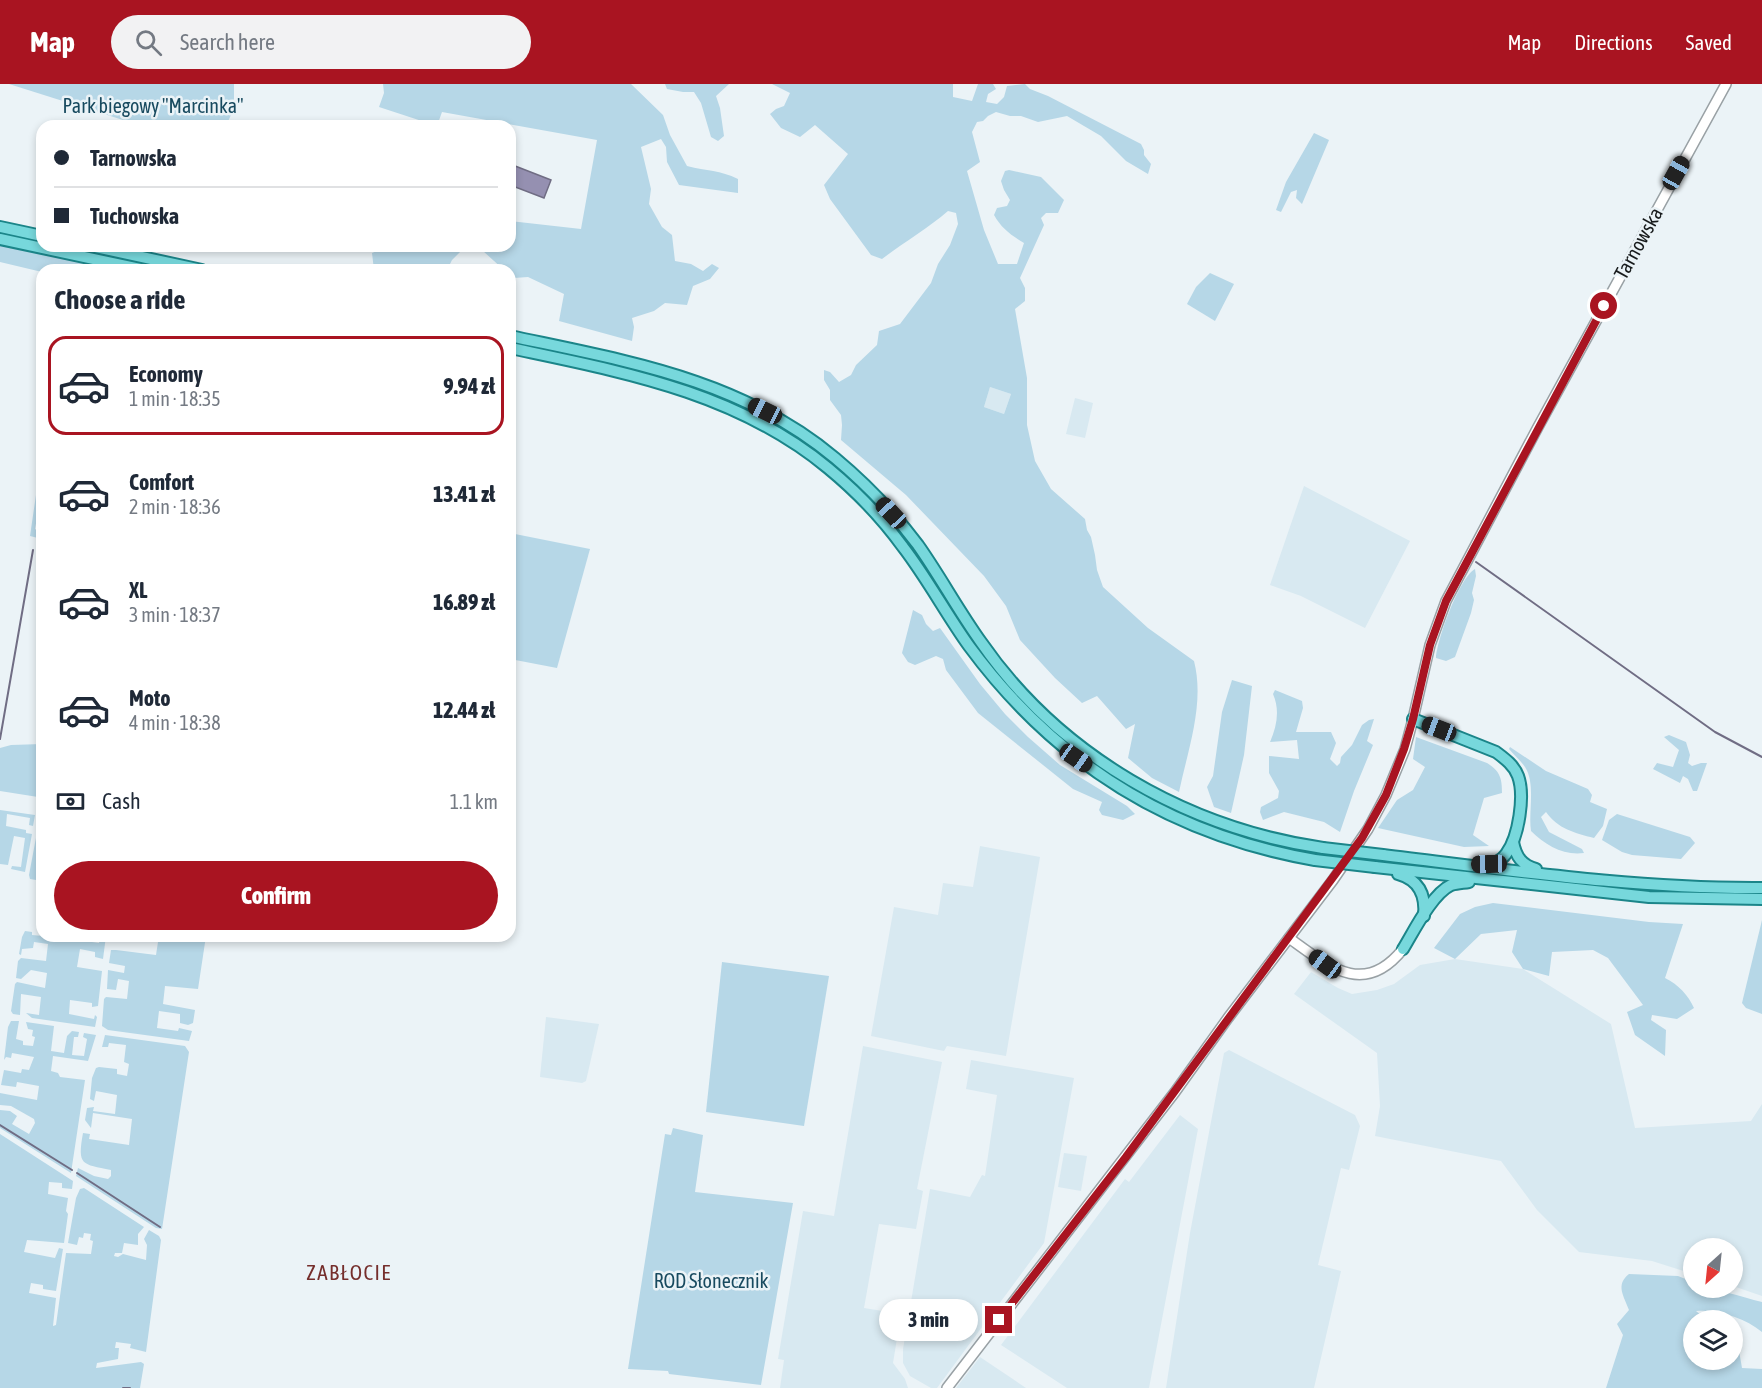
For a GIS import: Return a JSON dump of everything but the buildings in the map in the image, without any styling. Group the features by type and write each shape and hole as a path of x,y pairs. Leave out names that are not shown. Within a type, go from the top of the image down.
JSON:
{"main road":[{"name":"Tarnowska","path":"947,1388 1126,1157 1368,829 1395,774 1413,719 1430,645 1446,601 1726,84"},
{"path":"0,227 36,235"},
{"path":"0,239 36,247"},
{"path":"61,252 117,264"},
{"path":"119,252 174,264"},
{"path":"516,337 680,375 734,396 793,429 833,456 863,482 917,544 994,659 1030,701 1065,734 1123,776 1208,819 1263,836 1323,848 1665,886 1762,888"},
{"path":"516,349 657,381 694,393 732,409 787,439 827,467 877,515 903,546 968,644 995,679 1034,722 1076,758 1142,801 1215,835 1271,852 1315,860 1649,897 1762,900"},
{"path":"1413,719 1483,746 1507,760 1517,773 1522,790 1521,805 1513,842 1506,855 1497,862 1489,864 1464,865"},
{"path":"1513,842 1515,853 1524,865 1559,876"},
{"path":"1375,867 1403,875 1418,885 1424,899 1424,916"},
{"path":"1289,938 1332,968 1351,975 1363,975 1387,965 1403,949 1437,898 1450,886 1459,883 1497,881"}],"shaded area":[{"path":"516,166 551,180 544,198 516,187"},
{"path":"990,387 1011,394 1004,414 984,407"},
{"path":"1075,398 1093,403 1085,438 1066,434"},
{"path":"1304,486 1410,541 1365,628 1301,596 1270,585"},
{"path":"980,846 1040,857 1006,1056 947,1046 944,1051 871,1036 894,907 938,915 943,883 973,887"},
{"path":"1455,959 1523,969 1611,1024 1635,1128 1751,1121 1762,1104 1762,1296 1743,1289 1743,1238 1683,1238 1683,1271 1652,1261 1579,1252 1537,1210 1501,1161 1375,1136 1380,1106 1377,1053 1294,994 1311,972 1352,994 1377,990 1394,984 1420,965"},
{"path":"546,1017 599,1024 586,1081 582,1083 540,1077"},
{"path":"863,1046 942,1062 917,1189 923,1191 916,1229 879,1224 864,1308 901,1314 893,1363 905,1379 908,1388 780,1388 784,1360 778,1359 803,1211 834,1216"},
{"path":"1229,1050 1355,1115 1360,1126 1349,1170 1341,1168 1318,1265 1341,1271 1314,1388 1166,1388 1190,1233 1224,1053"},
{"path":"971,1060 1074,1078 1044,1243 937,1388 931,1388 910,1376 903,1363 903,1349 930,1189 970,1197 982,1175 985,1176 997,1095 966,1089"},
{"path":"1180,1115 1198,1129 1149,1388 1067,1388 1001,1345 1125,1179 1129,1182"},
{"path":"1064,1153 1087,1156 1081,1191 1058,1187"},
{"path":"980,1357 1026,1388 956,1388"}],"green space":[{"name":"Park biegowy \"Marcinka\"","path":"9,84 234,84 234,108 229,120 123,120"},
{"path":"383,84 631,84 663,115 670,135 687,166 719,172 738,179 738,193 679,185 667,162 666,147 661,139 641,147 651,189 649,204 662,227 672,235 675,261 691,264 703,271 712,264 719,268 710,279 693,286 687,305 665,303 654,311 632,318 634,327 632,341 559,321 564,294 528,277 516,278 516,264 497,264 484,252 516,252 516,222 581,229 597,140 516,125 516,120 486,120 442,112 439,120 419,120 379,107 384,93"},
{"path":"665,84 729,84 716,96 724,136 718,141 711,137 701,103 694,92 667,89"},
{"path":"772,84 953,84 953,97 972,101 978,84 993,84 996,89 988,94 986,102 997,104 1004,97 1007,86 1025,84 1030,89 1141,144 1144,155 1151,164 1148,174 1126,161 1101,136 1067,116 1038,122 1021,116 996,112 983,121 977,122 972,132 980,162 967,171 984,230 998,264 1017,264 1024,243 1007,231 994,215 997,208 1007,206 1010,200 1001,181 1005,171 1041,177 1064,200 1058,213 1046,213 1041,218 1044,225 1020,278 1025,288 1025,301 1015,309 1027,378 1027,425 1035,461 1051,489 1085,519 1103,587 1148,628 1194,661 1198,694 1191,743 1179,792 1152,778 1128,758 1135,724 1126,729 1097,696 1082,703 1055,678 1020,640 1006,606 984,576 906,495 841,440 841,415 830,400 830,390 824,380 824,370 830,372 839,382 851,375 856,365 877,345 879,331 900,324 931,283 958,224 956,213 948,211 882,259 871,255 830,199 824,185 848,154 815,125 800,137 781,128 770,114 784,106 790,93","holes":["990,387 1011,394 1004,414 984,407"]},
{"path":"1314,133 1329,140 1302,204 1296,198 1297,190 1291,192 1281,212 1276,210 1286,182"},
{"path":"0,245 88,264 36,264 36,271 0,262"},
{"path":"460,252 450,264 373,264 372,253"},
{"path":"1210,273 1234,284 1215,321 1187,304 1196,287"},
{"path":"36,495 36,538 30,536"},
{"path":"516,534 590,549 557,668 516,660"},
{"path":"1475,569 1476,576 1472,593 1474,600 1455,657 1446,661 1436,658 1445,624 1456,596 1462,584"},
{"path":"913,610 922,615 926,624 933,631 940,628 980,684 1028,737 1060,765 1127,806 1135,814 1123,820 1102,815 1099,810 1102,802 1073,789 978,713 946,670 943,659 936,656 915,665 908,662 902,653"},
{"path":"1232,680 1252,686 1244,755 1231,813 1214,807 1207,787 1213,776 1222,712"},
{"path":"1275,690 1302,701 1303,708 1296,732 1331,732 1336,743 1330,759 1337,766 1341,757 1352,745 1362,725 1374,719 1367,741 1373,745 1340,832 1324,822 1284,812 1263,820 1261,807 1278,798 1279,791 1269,773 1269,756 1299,759 1297,740 1270,742 1277,718 1273,694"},
{"path":"1669,735 1686,742 1690,755 1688,763 1692,766 1707,763 1697,791 1693,791 1688,779 1683,776 1680,783 1653,769 1657,763 1673,767 1679,750 1664,737"},
{"path":"1416,737 1487,763 1495,769 1501,779 1502,793 1484,798 1473,835 1489,846 1464,847 1378,828 1397,800 1413,790 1425,767 1413,759"},
{"path":"36,744 36,797 0,791 0,748 11,745"},
{"path":"1510,747 1546,771 1588,789 1592,795 1590,802 1607,809 1603,826 1594,838 1561,826 1546,812 1541,817 1549,832 1582,849 1584,853 1562,851 1542,841 1531,831 1531,790 1528,774 1509,749"},
{"path":"0,810 35,815 33,826 29,825 30,818 7,814 6,826 26,830 26,833 32,834 25,872 11,869 12,866 21,867 25,838 14,836 8,865 0,864"},
{"path":"1617,814 1690,837 1695,843 1681,859 1632,855 1622,852 1602,840 1609,820"},
{"path":"36,838 36,880 30,879"},
{"path":"1493,903 1683,924 1665,978 1682,991 1694,1008 1677,1019 1652,1015 1651,1020 1666,1030 1665,1056 1635,1035 1627,1012 1643,1005 1608,958 1593,950 1552,952 1549,976 1523,969 1512,952 1517,930 1481,934 1455,959 1434,948 1460,914 1475,907"},
{"path":"1762,920 1762,1014 1746,1008 1742,1003"},
{"path":"25,931 36,935 36,942 105,942 103,959 95,957 95,952 80,949 77,967 102,971 98,1006 92,1007 92,1003 70,1000 69,1014 94,1019 95,1015 97,1017 95,1027 32,1018 26,1013 39,1015 41,997 21,994 20,1015 13,1014 11,1011 15,984 17,982 45,988 47,973 31,970 21,979 16,978 18,961 21,958 46,961 48,944 34,942 33,948 22,949 21,955 19,954"},
{"path":"158,942 205,942 198,989 165,986 163,1004 195,1010 193,1023 188,1025 180,1023 180,1014 159,1011 157,1028 178,1031 179,1028 192,1031 189,1041 108,1030 102,1026 104,999 106,997 127,999 129,981 118,979 116,990 107,989 108,970 124,973 125,966 109,963 111,950 156,955"},
{"path":"722,962 829,976 804,1126 706,1112"},
{"path":"11,1021 19,1021 16,1039 23,1041 23,1045 33,1046 35,1037 32,1036 33,1030 28,1029 26,1022 54,1026 51,1051 64,1053 67,1036 72,1031 79,1032 78,1037 74,1037 72,1055 84,1056 87,1039 83,1037 84,1033 96,1035 88,1061 53,1056 51,1071 58,1073 60,1077 85,1080 71,1173 0,1128 0,1110 10,1111 17,1116 12,1124 29,1134 35,1123 34,1119 11,1106 0,1105 0,1093 37,1100 39,1086 17,1082 16,1087 1,1085 4,1070 21,1073 22,1069 29,1070 34,1057 12,1053 11,1058 6,1057 4,1060 8,1027"},
{"path":"105,1035 185,1046 189,1052 162,1229 156,1228 76,1176 78,1168 94,1176 108,1179 111,1176 111,1170 84,1162 81,1152 83,1133 90,1134 89,1139 129,1145 132,1119 93,1113 91,1128 85,1120 87,1108 94,1107 93,1111 115,1114 117,1095 96,1091 94,1101 90,1099 92,1078 96,1068 117,1069 117,1074 127,1076 129,1064 124,1062 126,1045 109,1043 108,1047 102,1047"},
{"name":"ROD Słonecznik","path":"673,1128 703,1135 695,1192 793,1203 761,1385 669,1374 668,1371 628,1369 665,1134 671,1135"},
{"path":"0,1134 73,1181 72,1189 62,1188 62,1183 49,1182 48,1194 68,1198 64,1243 27,1240 24,1252 55,1258 59,1248 63,1249 56,1291 43,1289 43,1285 31,1283 29,1293 56,1298 53,1326 56,1325 66,1253 91,1254 93,1241 90,1240 91,1234 84,1233 83,1238 79,1237 77,1245 68,1243 76,1198 80,1189 84,1188 144,1227 138,1234 138,1245 124,1243 122,1253 115,1253 114,1256 118,1257 123,1254 146,1260 147,1245 144,1239 149,1230 159,1236 161,1240 146,1352 130,1348 131,1344 116,1342 115,1348 119,1348 118,1359 97,1363 96,1368 141,1362 144,1364 140,1388 0,1388"},
{"path":"1629,1274 1678,1276 1683,1278 1683,1298 1743,1297 1762,1302 1762,1332 1743,1321 1743,1310 1683,1310 1683,1370 1762,1369 1762,1388 1606,1388 1623,1335 1617,1324 1629,1310 1622,1287"}],"waterway":[{"path":"0,739 33,550"},
{"path":"1476,562 1715,732 1762,757"},
{"path":"0,1125 72,1170"},
{"path":"77,1173 160,1227"},
{"path":"123,1388 130,1388"}],"district":[{"name":"ZABŁOCIE","path":"349,1272"}],"route":[{"path":"999,1320 1175,1092 1333,880 1368,829 1386,795 1404,749 1440,614 1604,306"}]}
